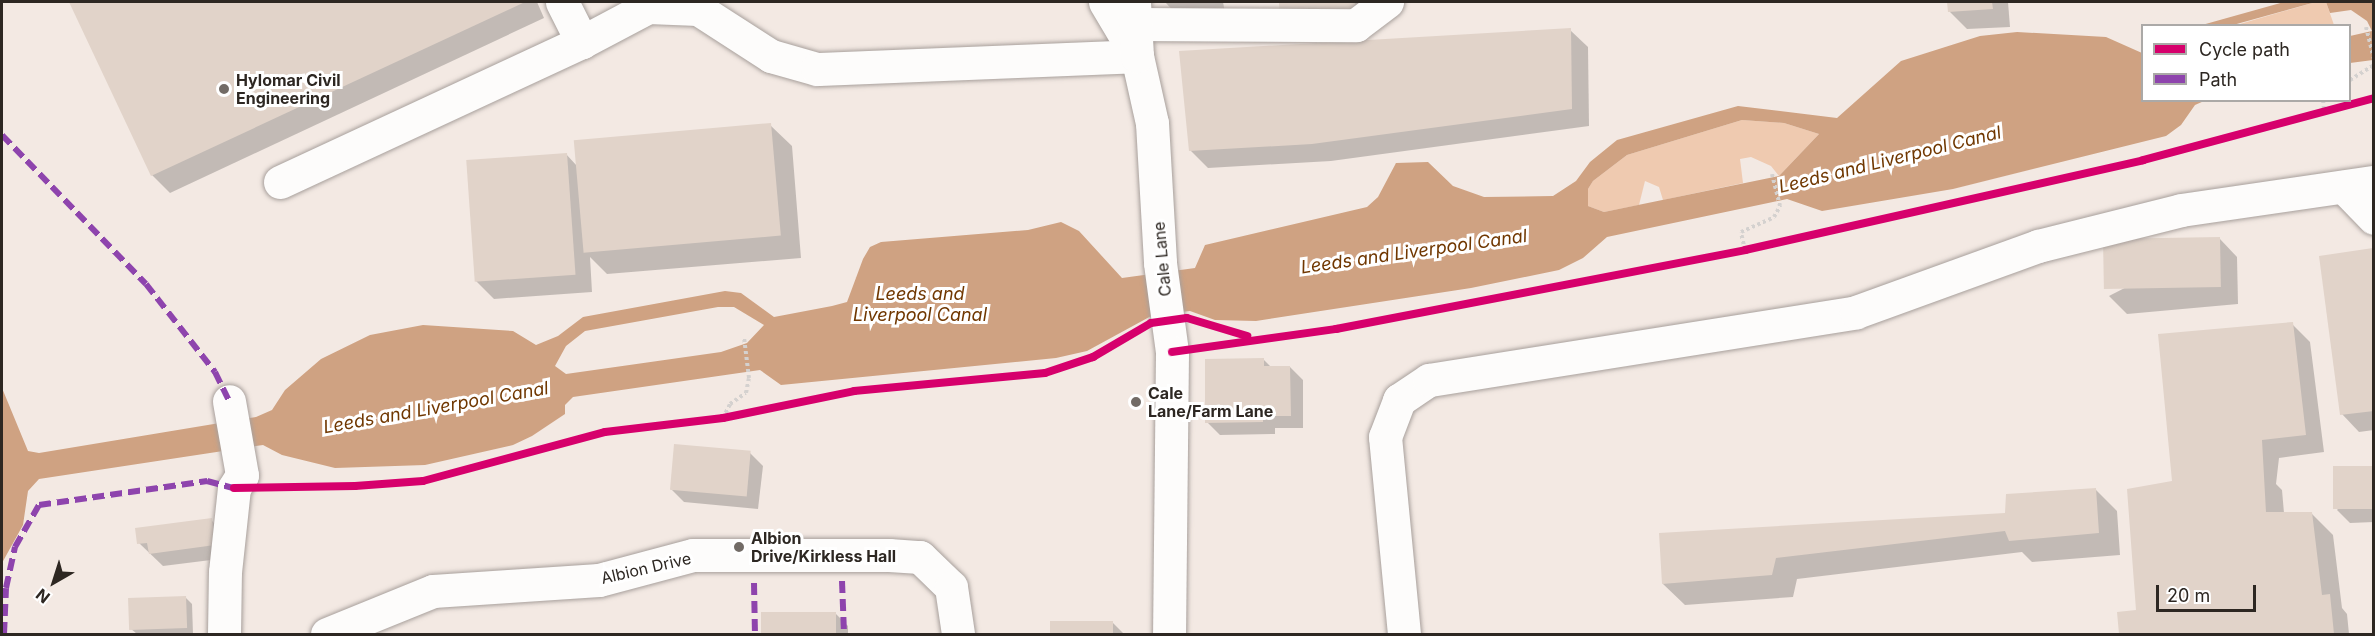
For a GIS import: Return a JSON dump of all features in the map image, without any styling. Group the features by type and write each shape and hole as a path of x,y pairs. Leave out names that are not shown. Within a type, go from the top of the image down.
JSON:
{"street":[{"path":"562,2 582,42"},
{"name":"Cale Lane","path":"1105,2 1135,27 1152,123 1160,263 1171,347 1169,634"},
{"path":"280,182 582,42 648,7 698,9 771,56 817,69 1135,27 1356,25 1388,2"},
{"path":"1404,634 1384,437 1399,400 1429,380 1856,312 2038,246 2169,212 2359,185 2373,218"},
{"path":"224,634 225,572 233,498 242,475 229,401"},
{"name":"Albion Drive","path":"327,634 433,591 599,580 693,555 890,555 920,557 951,587 958,634"}],"path":[{"path":"2366,27 2373,60"},
{"path":"2351,79 2373,65"},
{"path":"2313,112 2324,105 2334,107"},
{"path":"1745,250 1741,232 1774,217 1780,206 1772,174"},
{"path":"1734,252 1756,248"},
{"path":"723,418 730,404 746,393 749,378 744,337"},
{"path":"711,420 735,416"}],"shaded area":[{"path":"2316,2 2326,2 2334,24 2240,24"},
{"path":"1742,120 1784,123 1819,134 1779,176 1771,166 1751,157 1740,159 1743,183 1663,200 1659,187 1645,181 1639,205 1604,212 1588,206 1588,189 1593,181 1627,155"}],"water":[{"path":"2284,2 2316,2 2237,24 2206,24"},
{"path":"2326,2 2373,2 2373,60 2351,63 2351,36 2372,31 2367,21 2351,10 2330,13"},
{"name":"Leeds and Liverpool Canal","path":"2017,32 2106,37 2141,53 2141,102 2202,102 2195,105 2181,125 2166,136 1953,189 1822,211 1787,199 1607,237 1583,258 1559,270 1471,288 1256,321 1215,320 1190,311 1153,315 1087,351 1056,358 781,385 760,370 573,397 565,405 565,414 532,436 513,445 425,465 335,468 282,455 263,445 39,479 28,491 23,525 2,563 2,388 28,451 39,453 256,417 272,410 285,390 321,359 370,335 423,325 513,331 536,345 558,336 583,317 725,291 741,293 774,317 832,306 847,302 863,259 870,247 881,242 1028,230 1061,222 1079,231 1122,278 1195,268 1205,245 1367,207 1378,197 1396,163 1428,162 1453,186 1484,197 1553,196 1576,181 1590,162 1617,140 1738,106 1837,118 1901,61 1980,36","holes":["1742,120 1784,123 1819,134 1779,176 1604,212 1588,206 1588,189 1593,181 1627,155","718,307 734,307 764,325 747,343 721,352 566,374 555,366 566,346 585,331"]}],"building":[{"name":"Hylomar Civil Engineering","path":"69,2 525,2 151,176"},
{"path":"1279,2 1355,2 1356,16 1280,18"},
{"path":"1947,2 1992,2 1993,9 1948,12"},
{"path":"1571,28 1572,109 1312,144 1189,151 1179,51"},
{"path":"771,123 781,236 584,253 574,140"},
{"path":"567,153 576,275 475,282 466,160"},
{"path":"2220,237 2221,287 2104,289 2103,239"},
{"path":"2373,248 2374,411 2340,415 2319,256"},
{"path":"2293,322 2306,435 2262,440 2266,512 2312,512 2322,595 2330,594 2334,634 2119,634 2117,612 2136,610 2127,489 2172,481 2158,334"},
{"path":"1264,358 1264,366 1290,366 1291,416 1263,416 1263,422 1205,423 1205,359"},
{"path":"674,444 751,451 747,497 670,490"},
{"path":"2333,466 2374,466 2374,509 2333,509"},
{"path":"2096,488 2099,533 2009,541 2005,531 1776,558 1772,575 1662,584 1659,533 2005,513 2006,494"},
{"path":"212,518 215,545 149,554 147,543 137,544 135,528"},
{"path":"186,596 187,628 129,630 128,598"},
{"path":"761,612 836,612 836,634 761,634"},
{"path":"1050,621 1113,621 1113,634 1050,634"}],"marked path":[{"path":"2,135 146,284 215,372 229,401"},
{"path":"4,634 6,588 15,547 39,505 207,481 234,488"},
{"path":"842,581 844,634"},
{"path":"754,583 755,634"}],"cycle path":[{"path":"1172,352 1336,329 1745,250 2143,160 2374,98"},
{"path":"234,488 355,486 423,481 605,432 723,418 854,391 1045,373 1093,357 1151,323 1187,318 1247,336"}],"place":[{"name":"Hylomar Civil Engineering","path":"224,89"},
{"name":"Cale Lane/Farm Lane","path":"1136,402"},
{"name":"Albion Drive/Kirkless Hall","path":"739,547"}]}
